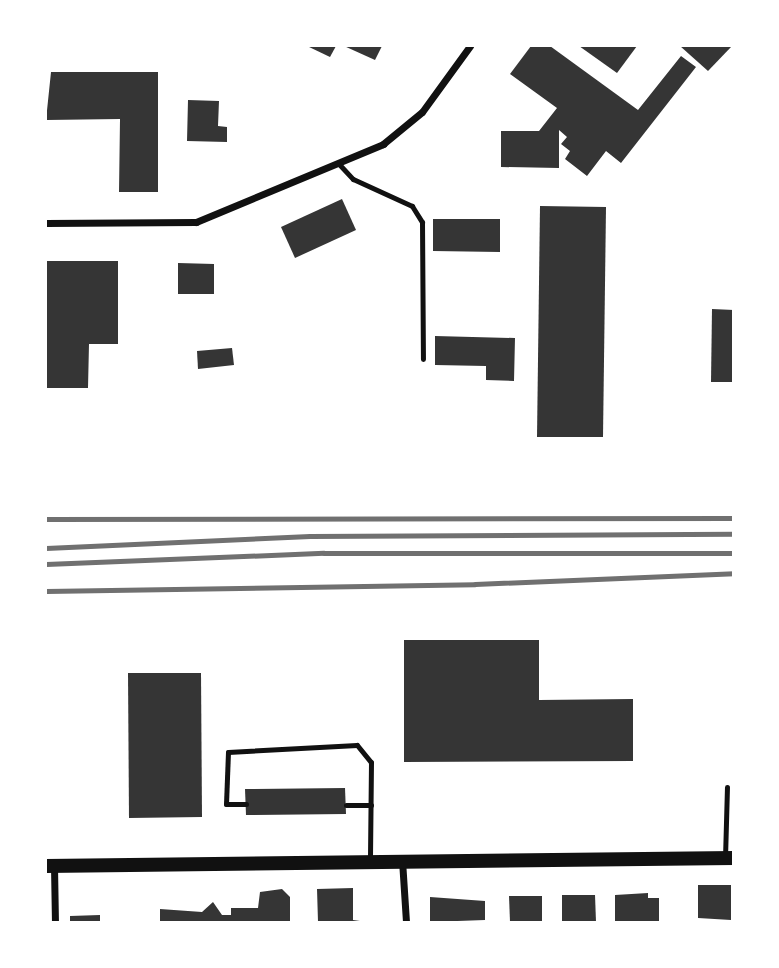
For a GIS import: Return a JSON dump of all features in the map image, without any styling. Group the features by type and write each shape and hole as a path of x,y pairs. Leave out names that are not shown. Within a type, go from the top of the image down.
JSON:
{"main road":[{"path":"50,866 729,858"}],"street":[{"path":"46,223 197,222 383,144 422,112 470,46"},
{"path":"402,860 406,922"},
{"path":"50,866 55,922"}],"lane":[{"path":"338,163 353,179 412,206 422,222 423,359"},
{"path":"246,804 226,804 228,752 357,745 371,762 370,861"},
{"path":"727,787 729,858"},
{"path":"345,805 371,805"}],"building":[{"path":"307,46 336,46 330,57"},
{"path":"344,46 382,46 375,60"},
{"path":"531,46 550,46 638,110 681,56 696,67 621,163 606,151 587,176 565,159 570,151 561,144 567,137 559,130 559,168 501,167 501,131 539,131 557,108 510,74"},
{"path":"579,46 637,46 617,73"},
{"path":"680,46 732,46 708,71"},
{"path":"51,72 158,72 158,192 119,192 120,119 46,120"},
{"path":"188,100 219,101 218,126 227,127 227,142 187,141"},
{"path":"342,199 356,230 295,258 281,227"},
{"path":"540,206 606,207 603,437 537,437"},
{"path":"433,219 500,219 500,252 433,251"},
{"path":"46,261 118,261 118,344 89,344 88,388 46,388"},
{"path":"178,263 214,264 214,294 178,294"},
{"path":"712,309 734,310 734,382 711,382"},
{"path":"435,336 515,338 514,381 486,380 486,366 435,365"},
{"path":"232,348 234,365 198,369 197,351"},
{"path":"404,640 539,640 539,700 633,699 633,761 404,762"},
{"path":"128,673 201,673 202,817 129,818"},
{"path":"345,788 346,814 246,815 245,789"},
{"path":"698,885 731,885 731,920 698,918"},
{"path":"353,888 353,920 367,922 318,922 317,889"},
{"path":"282,889 290,897 290,922 160,922 160,909 202,912 213,902 222,915 231,915 231,908 258,908 260,892"},
{"path":"648,893 648,898 659,898 659,922 615,922 615,895"},
{"path":"562,895 595,895 596,922 562,922"},
{"path":"509,896 542,896 542,922 510,922"},
{"path":"430,897 485,901 485,920 430,922"},
{"path":"100,915 100,922 70,922 70,916"}],"railway":[{"path":"46,519 734,518"},
{"path":"46,548 310,536 734,534"},
{"path":"46,564 324,553 734,553"},
{"path":"46,591 475,584 734,573"}]}
